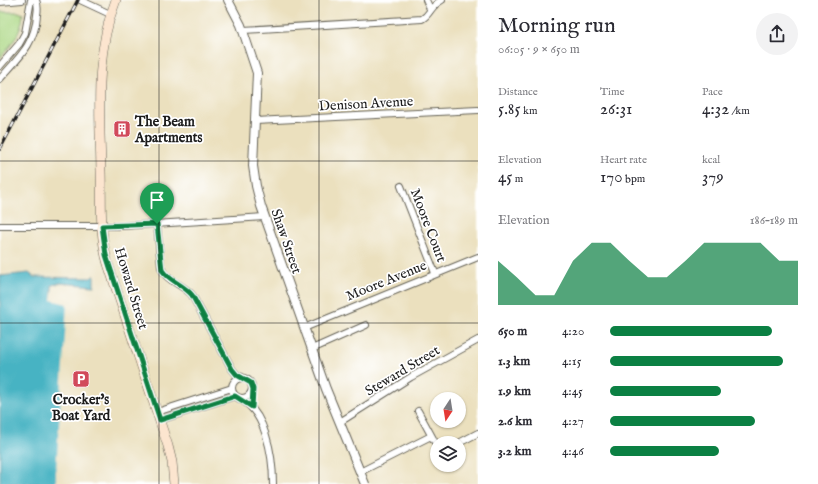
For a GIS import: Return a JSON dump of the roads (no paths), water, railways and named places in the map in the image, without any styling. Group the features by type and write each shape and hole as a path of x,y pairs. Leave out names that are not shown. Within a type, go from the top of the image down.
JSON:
{"main road":[{"name":"Howard Street","path":"116,0 110,14 103,43 100,68 102,226 106,255 171,454 174,484"}],"street":[{"path":"0,2 22,0"},
{"path":"0,66 19,44 25,33 31,0"},
{"path":"0,79 25,50 33,38 38,9 36,0"},
{"path":"80,0 110,14"},
{"name":"Shaw Street","path":"228,0 243,30 257,73 258,89 255,121 254,171 256,186 264,217 312,350 365,484"},
{"path":"426,0 430,9"},
{"path":"243,30 422,19 428,15 434,4 442,0"},
{"name":"Denison Avenue","path":"255,121 478,110"},
{"name":"Moore Court","path":"401,186 435,273"},
{"path":"0,226 102,226 264,217"},
{"path":"157,224 162,270 166,276 182,286 192,295 232,369 237,375 251,383 252,407 262,426 269,447 273,484"},
{"name":"Moore Avenue","path":"304,328 478,256"},
{"path":"312,350 366,325"},
{"name":"Steward Street","path":"340,422 405,381 478,340"},
{"path":"232,369 233,385 236,397 252,407"},
{"path":"159,416 233,385 238,379 244,378"},
{"path":"159,416 236,397 246,398 252,392"},
{"path":"418,411 431,436"},
{"path":"466,439 478,433"},
{"path":"360,472 430,437"}],"water":[{"path":"29,273 34,277 91,278 94,275 94,286 60,283 52,285 52,297 68,298 60,484 0,484 0,276"}],"railway":[{"path":"0,149 78,0"}],"place":[{"name":"The Beam Apartments","path":"122,129"},
{"name":"Crocker's Boat Yard","path":"81,379"}]}
